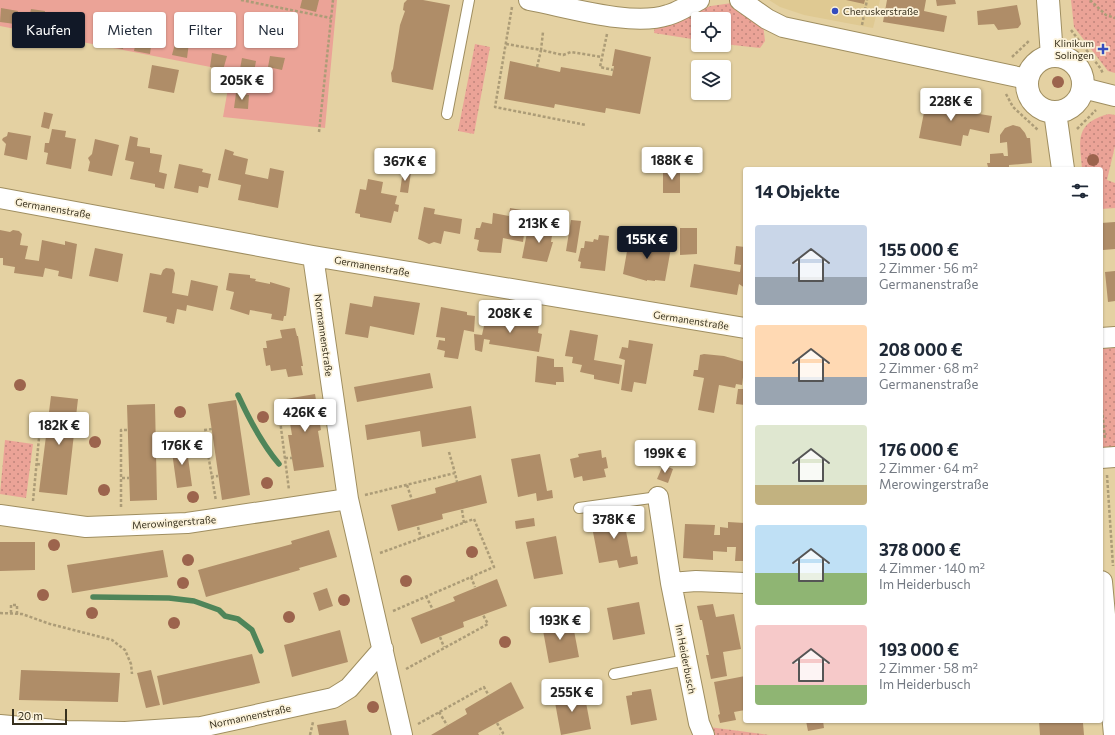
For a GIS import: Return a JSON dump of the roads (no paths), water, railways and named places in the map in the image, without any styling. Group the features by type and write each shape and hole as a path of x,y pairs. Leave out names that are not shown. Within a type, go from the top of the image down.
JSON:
{"street":[{"path":"529,0 633,20 652,19 669,15 699,0"},
{"path":"740,0 767,19 783,27 1028,79"},
{"path":"1048,0 1052,56"},
{"path":"1052,56 1063,57 1076,66 1083,80 1099,92 1079,99 1074,105 1063,111 1055,112 1044,109 1034,102 1028,91 1028,79 1034,65 1041,60 1052,56"},
{"path":"1055,112 1063,167"},
{"name":"Germanenstraße","path":"0,198 313,256 743,328"},
{"name":"Normannenstraße","path":"313,256 348,499 402,735"},
{"path":"1103,338 1115,337"},
{"name":"Im Heiderbusch","path":"658,497 671,583 701,734"},
{"name":"Merowingerstraße","path":"0,515 86,527 187,523 348,499"},
{"path":"671,583 696,581 743,583"},
{"path":"1106,584 1115,735"},
{"name":"Normannenstraße","path":"0,725 67,731 124,732 201,727 333,698 349,688 383,649"}],"lane":[{"path":"447,114 469,0"},
{"path":"580,508 658,497"},
{"path":"614,674 686,660"}],"waterway":[{"path":"238,395 256,431 279,464"},
{"path":"93,597 169,598 194,601 219,610 225,616 238,619 252,630 261,651"}],"place":[{"name":"Cheruskerstraße","path":"835,11"},
{"name":"Klinikum Solingen","path":"1103,49"}]}
